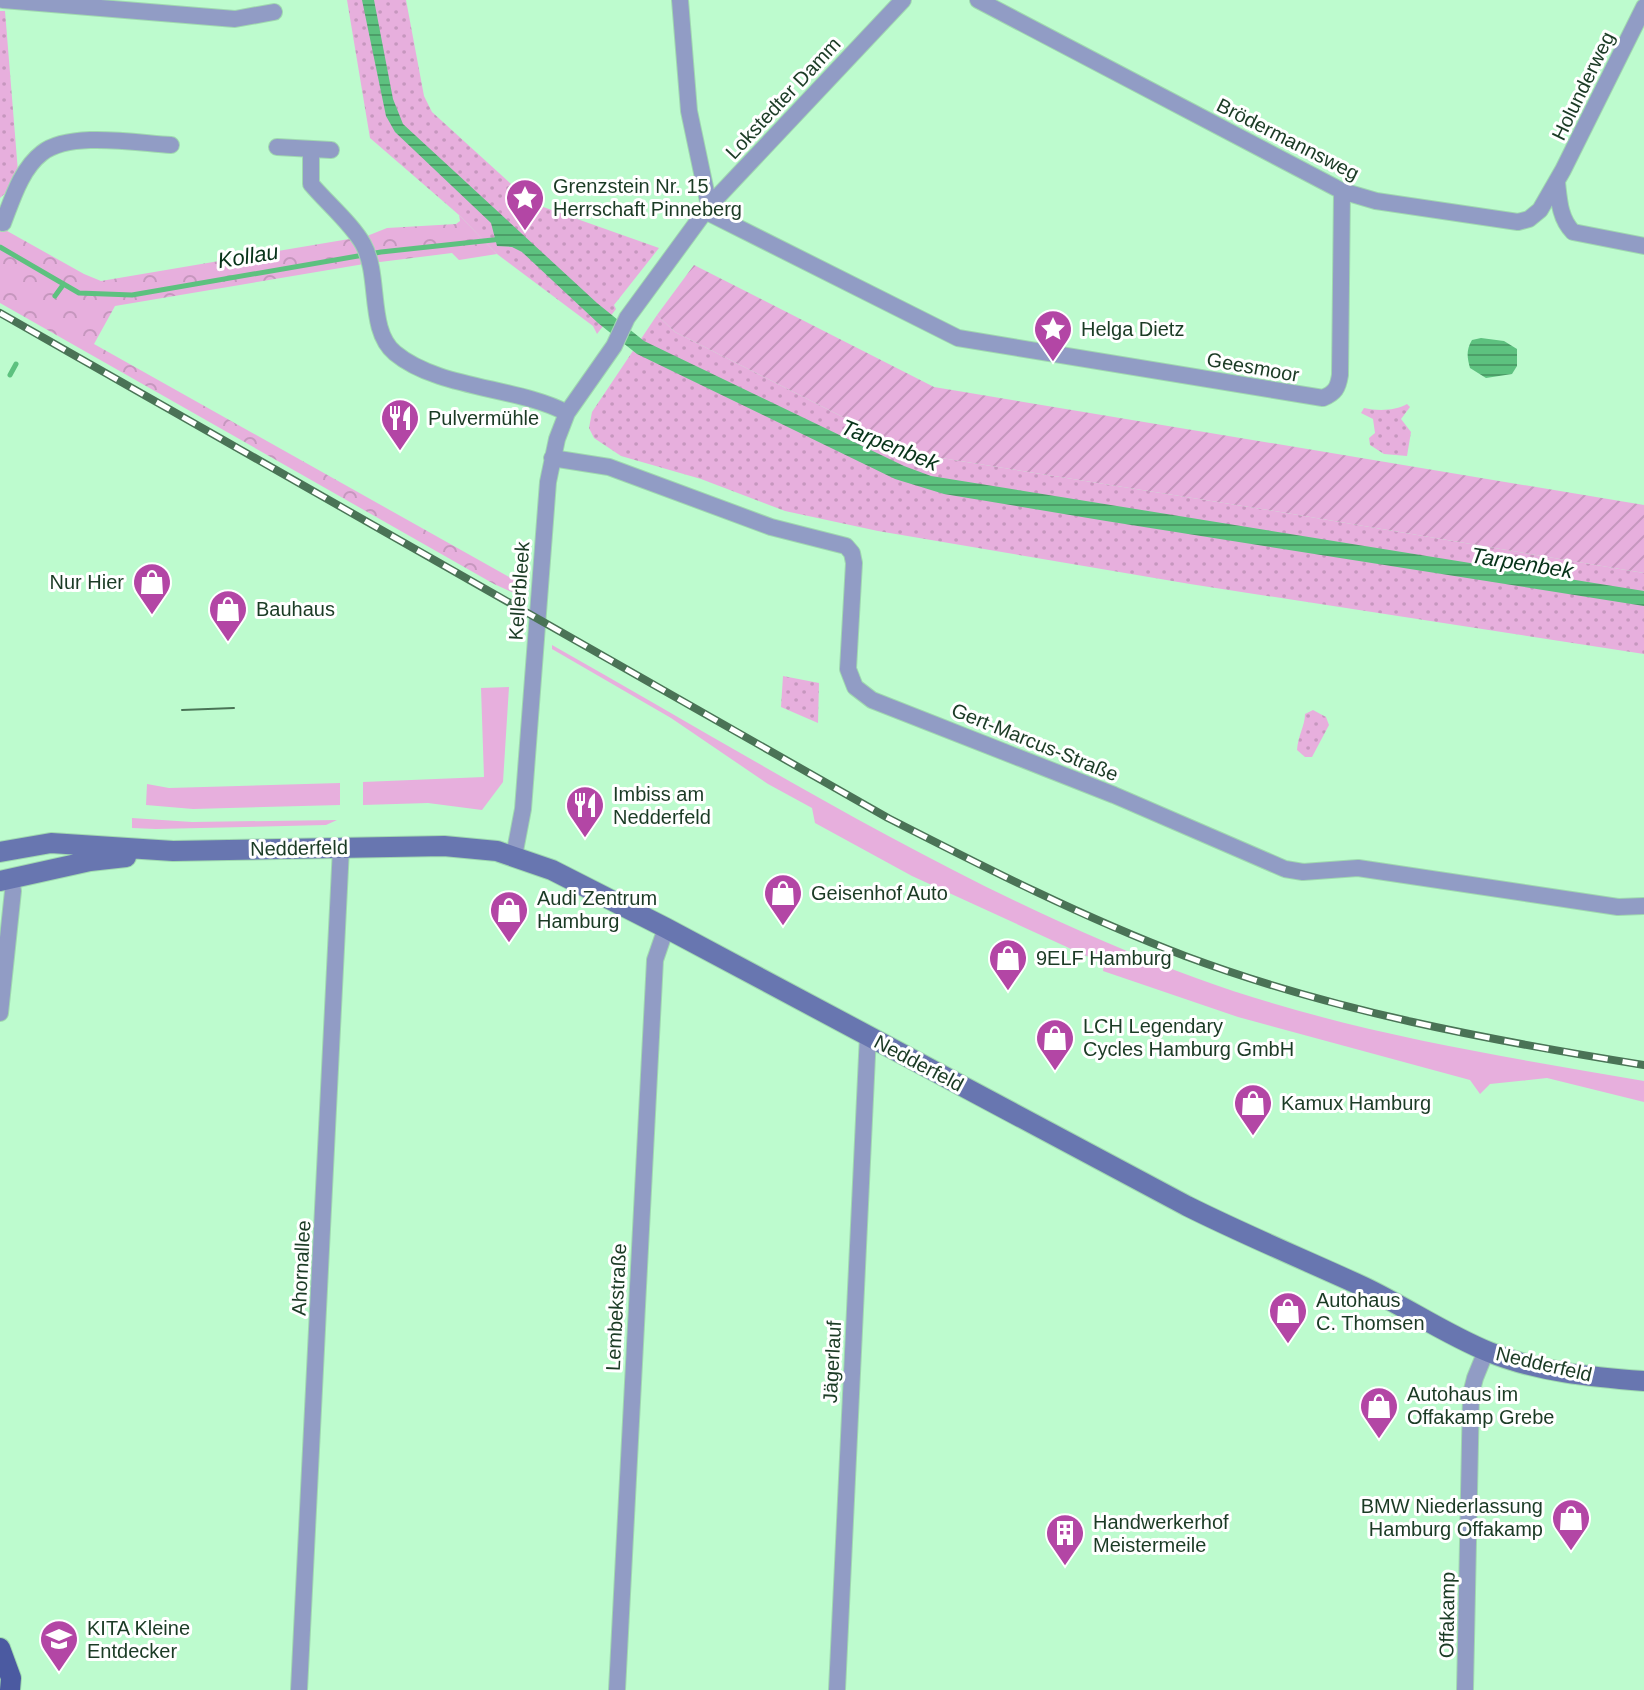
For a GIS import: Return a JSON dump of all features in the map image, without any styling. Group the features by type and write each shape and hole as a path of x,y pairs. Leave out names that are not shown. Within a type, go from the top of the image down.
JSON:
{"main road":[{"path":"0,839 51,843"},
{"name":"Nedderfeld","path":"0,852 51,843 173,851 457,846 514,856 552,870 666,928 1187,1206 1255,1240 1365,1288 1486,1351 1556,1371 1644,1381"},
{"name":"Nedderfeld","path":"5,880 90,861 173,851"},
{"path":"0,1648 11,1678 10,1690"}],"street":[{"path":"3,0 141,6 235,19 274,12"},
{"path":"680,0 689,111 707,208"},
{"name":"Lokstedter Damm","path":"614,346 627,318 707,208 903,0"},
{"name":"Brödermannsweg","path":"978,0 1342,191 1376,201 1518,222 1529,219 1540,210 1557,182"},
{"name":"Holunderweg","path":"1557,182 1644,7"},
{"path":"0,221 3,223 17,187 40,155 56,144 73,141 171,145"},
{"path":"277,147 331,150"},
{"path":"311,149 311,184 364,245 372,266 380,335 394,353 421,368 470,385 554,406 567,413"},
{"path":"1557,182 1561,211 1573,232 1644,246"},
{"name":"Geesmoor","path":"707,208 958,338 1323,398 1338,388 1340,375 1342,191"},
{"name":"Kellerbleek","path":"514,856 523,809 545,506 552,458 567,413 614,346"},
{"name":"Gert-Marcus-Straße","path":"552,458 609,467 771,527 846,546 852,553 854,563 848,669 855,687 872,700 1120,797 1285,869 1303,872 1358,868 1618,907 1644,906"},
{"name":"Ahornallee","path":"299,1690 341,848"},
{"path":"0,1013 13,891 5,880"},
{"name":"Lembekstraße","path":"617,1690 655,960 666,928"},
{"name":"Jägerlauf","path":"837,1690 868,1035"},
{"name":"Offakamp","path":"1465,1690 1470,1405 1475,1378 1486,1351"}],"green space":[{"path":"347,0 406,0 424,96 432,112 532,203 659,248 614,305 616,309 597,334 593,326 497,254 459,215 370,138"},
{"path":"0,11 5,11 18,172 10,189 0,198"},
{"path":"459,215 497,254 459,260 452,253 364,264 115,306 94,344 518,582 523,597 494,584 0,303 0,227 101,281 367,236 387,228 456,224 460,221"},
{"path":"694,265 934,387 1644,505 1644,573 935,457 900,446 675,332 657,315"},
{"path":"657,315 675,332 900,446 935,457 1644,573 1644,654 1190,584 878,531 785,511 701,479 621,456 594,438 589,428 592,412"},
{"path":"1407,404 1410,407 1401,419 1411,432 1407,456 1384,454 1370,445 1369,438 1375,433 1373,419 1361,413 1364,408 1386,410"},
{"path":"552,645 868,825 1029,908 1112,945 1196,978 1306,1013 1418,1040 1644,1081 1644,1102 1547,1078 1490,1084 1480,1094 1470,1080 1238,1017 1103,971 1104,964 912,876 815,823 812,808 768,784 671,718 552,649"},
{"path":"783,676 819,683 818,723 781,707"},
{"path":"509,687 503,782 482,810 428,803 363,805 363,782 484,777 481,688"},
{"path":"1313,710 1326,717 1329,725 1312,757 1305,757 1297,750 1305,714"},
{"path":"340,783 340,805 193,809 146,805 147,784 169,788"},
{"path":"132,818 192,822 337,820 326,825 156,829 132,828"}],"shaded area":[{"path":"362,0 374,0 393,99 403,124 597,303 644,341 904,466 931,476 1644,591 1644,606 944,494 895,479 637,354 598,323 522,252 512,247 497,246 491,223 395,132 386,116"},
{"path":"1472,340 1504,341 1517,349 1517,366 1512,374 1486,378 1470,368 1469,347"}],"waterway":[{"name":"Kollau","path":"0,247 79,293 132,295 381,252 502,239"},
{"path":"55,296 63,285"},
{"path":"10,375 16,364"}],"tram line":[{"path":"182,710 234,708"}],"railway":[{"path":"0,313 888,818 1072,908 1185,956 1297,993 1469,1034 1644,1065"}],"place":[{"name":"Grenzstein Nr. 15 Herrschaft Pinneberg","path":"525,232"},
{"name":"Helga Dietz","path":"1053,363"},
{"name":"Pulvermühle","path":"400,452"},
{"name":"Nur Hier","path":"152,616"},
{"name":"Bauhaus","path":"228,643"},
{"name":"Imbiss am Nedderfeld","path":"585,839"},
{"name":"Geisenhof Auto","path":"783,927"},
{"name":"Audi Zentrum Hamburg","path":"509,944"},
{"name":"9ELF Hamburg","path":"1008,992"},
{"name":"LCH Legendary Cycles Hamburg GmbH","path":"1055,1072"},
{"name":"Kamux Hamburg","path":"1253,1137"},
{"name":"Autohaus C. Thomsen","path":"1288,1345"},
{"name":"Autohaus im Offakamp Grebe","path":"1379,1440"},
{"name":"BMW Niederlassung Hamburg Offakamp","path":"1571,1552"},
{"name":"Handwerkerhof Meistermeile","path":"1065,1567"},
{"name":"KITA Kleine Entdecker","path":"59,1673"}],"water label":[{"name":"Tarpenbek","path":"890,445"},
{"name":"Tarpenbek","path":"1522,563"}]}
